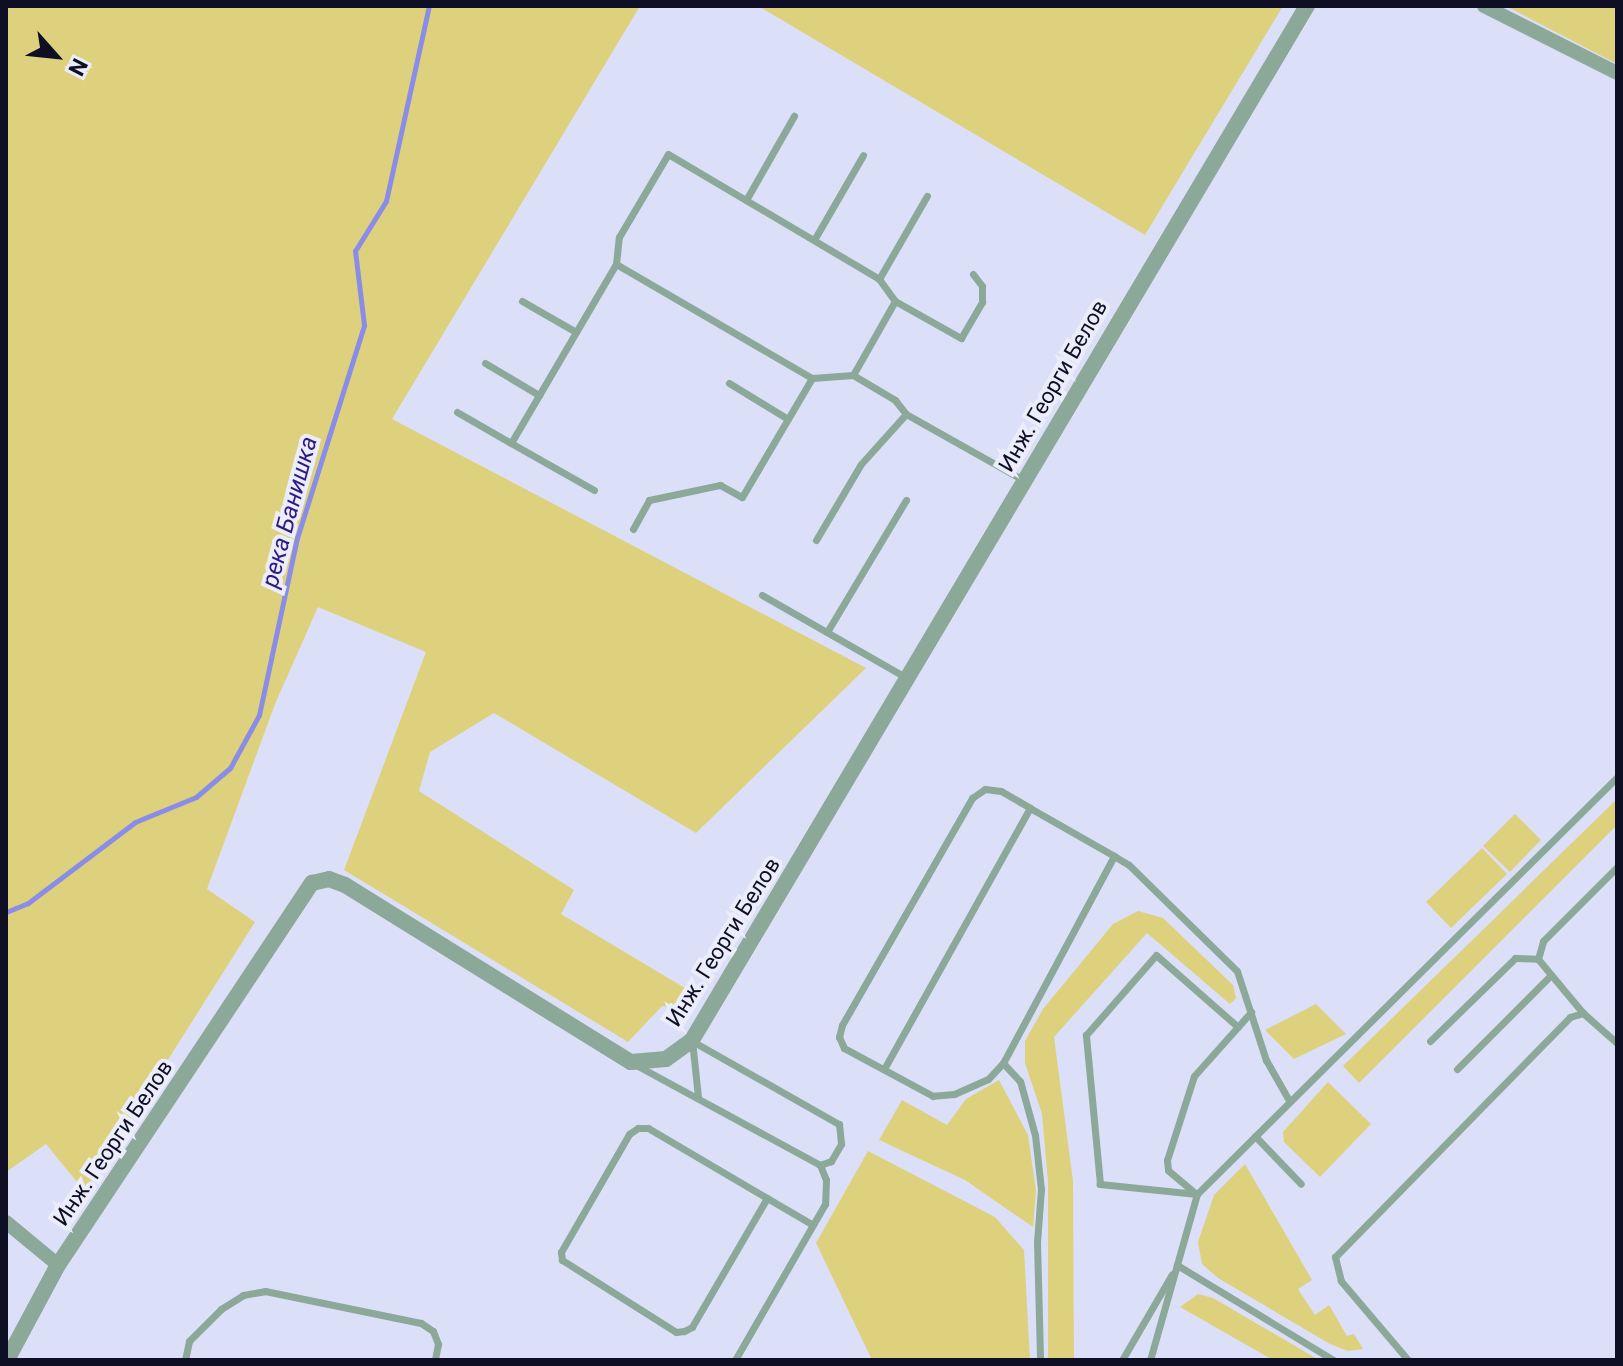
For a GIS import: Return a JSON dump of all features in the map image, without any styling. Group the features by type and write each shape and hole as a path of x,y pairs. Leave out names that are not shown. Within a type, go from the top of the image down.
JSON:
{"street":[{"name":"Инж. Георги Белов","path":"7,1360 58,1265 305,890 320,880 345,885 631,1062 666,1059 692,1040 1307,6"},
{"path":"1484,6 1617,73"},
{"path":"6,1222 58,1265"}],"lane":[{"path":"746,200 794,116"},
{"path":"511,443 616,264 619,237 668,154 879,279 895,301 961,338 982,302 982,286 973,274"},
{"path":"814,240 863,155"},
{"path":"879,279 927,196"},
{"path":"616,264 812,378 853,375 895,400 906,414 1023,480"},
{"path":"522,301 576,332"},
{"path":"853,375 895,301"},
{"path":"485,363 539,395"},
{"path":"633,529 649,500 720,485 742,497 812,378"},
{"path":"729,383 788,419"},
{"path":"457,412 594,490"},
{"path":"816,540 861,464 906,414"},
{"path":"827,632 906,500"},
{"path":"762,595 907,678"},
{"path":"1150,1360 1197,1194 1617,777"},
{"path":"1606,788 1617,784"},
{"path":"1114,856 1003,1063 988,1079 954,1094 933,1096 844,1048 839,1037 842,1025 972,798 985,789 1001,791 1114,856 1237,971 1266,1060 1290,1102"},
{"path":"884,1069 1030,808"},
{"path":"1617,867 1543,941 1538,959 1549,977 1617,1043"},
{"path":"1197,1194 1100,1184 1086,1035 1156,955 1238,1027"},
{"path":"1430,1041 1515,958 1538,959"},
{"path":"1457,1069 1549,977"},
{"path":"1197,1194 1168,1170 1167,1160 1194,1076 1251,1012"},
{"path":"1408,1360 1341,1281 1335,1257 1570,1017 1583,1013"},
{"path":"692,1040 698,1097"},
{"path":"631,1062 820,1165 831,1161 841,1144 839,1124 692,1040"},
{"path":"1003,1063 1020,1081 1035,1135 1041,1189 1040,1360"},
{"path":"767,1198 692,1327 684,1331 676,1332 562,1260 561,1252 576,1225 629,1134 638,1128 648,1128 813,1225"},
{"path":"1255,1136 1301,1184"},
{"path":"735,1360 825,1204 820,1165"},
{"path":"1122,1360 1177,1265"},
{"path":"1177,1265 1333,1360"},
{"path":"185,1360 189,1341 221,1309 243,1295 265,1291 421,1323 433,1331 438,1344 435,1360"}],"shaded area":[{"path":"6,6 640,6 392,419 866,668 696,833 494,713 430,752 419,791 574,890 561,914 690,991 684,1008 662,1006 628,1042 344,870 426,652 318,607 275,704 207,889 255,922 92,1180 82,1188 46,1144 6,1172"},
{"path":"758,6 1283,6 1145,235"},
{"path":"1506,6 1617,6 1617,64"},
{"path":"1617,799 1617,825 1359,1083 1343,1066"},
{"path":"1515,814 1541,840 1510,872 1483,846"},
{"path":"1482,848 1507,874 1451,928 1426,902"},
{"path":"1138,911 1163,918 1233,985 1236,998 1230,1004 1147,933 1054,1037 1073,1181 1074,1360 1048,1360 1048,1182 1042,1114 1025,1063 1025,1041 1043,1009 1113,924"},
{"path":"1316,1004 1346,1034 1294,1059 1265,1030"},
{"path":"999,1080 1028,1135 1036,1191 1033,1227 965,1180 879,1140 902,1100 947,1125 966,1099"},
{"path":"1328,1082 1371,1124 1320,1177 1284,1142 1283,1132"},
{"path":"868,1151 995,1217 1024,1250 1030,1360 872,1360 816,1243"},
{"path":"1245,1164 1312,1280 1298,1289 1315,1315 1329,1305 1347,1336 1354,1334 1363,1349 1348,1351 1330,1344 1218,1278 1202,1264 1198,1242 1214,1195"},
{"path":"1198,1294 1213,1298 1319,1360 1273,1360 1180,1307"}],"waterway":[{"name":"река Банишка","path":"6,912 28,903 135,822 196,797 230,768 259,715 297,538 364,325 355,251 386,201 429,6"}]}
